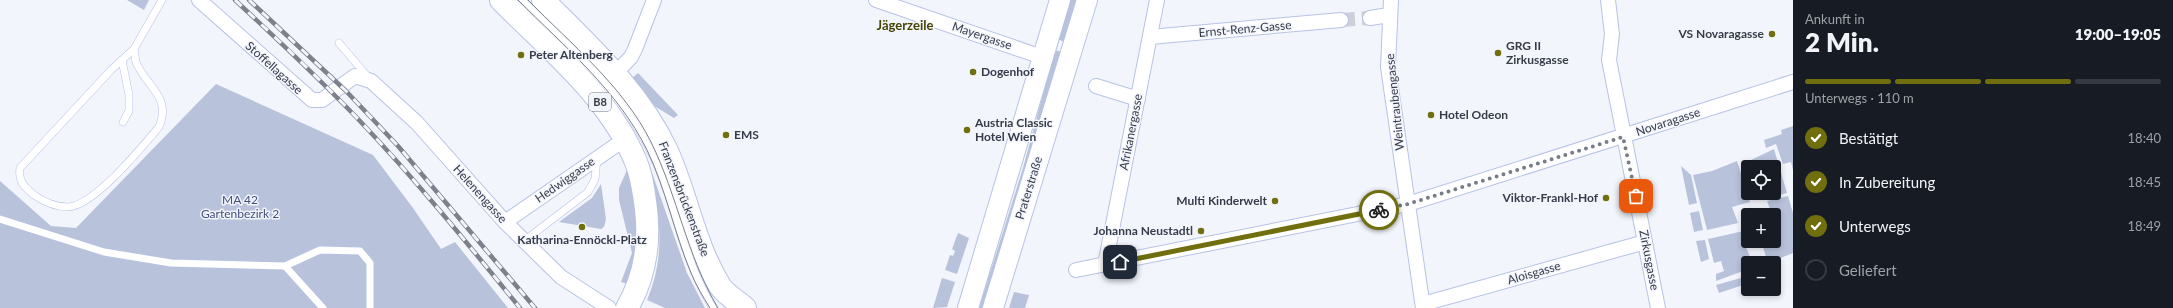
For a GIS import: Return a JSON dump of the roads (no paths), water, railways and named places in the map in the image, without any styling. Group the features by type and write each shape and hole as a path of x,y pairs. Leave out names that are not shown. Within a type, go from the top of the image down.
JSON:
{"main road":[{"name":"B8","path":"501,0 594,94 625,139 636,163 642,184 648,228 648,250 641,275 628,308"},
{"name":"Franzensbrückenstraße","path":"543,0 616,74 647,115 667,151 702,250 721,287 745,308"},
{"name":"Praterstraße","path":"968,308 1060,0"},
{"name":"Praterstraße","path":"993,308 1087,0"}],"street":[{"name":"Stoffellagasse","path":"200,0 312,100 322,100 355,76"},
{"path":"616,74 636,49 654,0"},
{"name":"Mayergasse","path":"876,0 1042,57"},
{"name":"Afrikanergasse","path":"1105,265 1157,0"},
{"name":"Weintraubengasse","path":"1391,0 1389,15 1388,67 1423,306"},
{"name":"Zirkusgasse","path":"1608,0 1612,34 1610,60 1623,137 1658,308"},
{"path":"1370,18 1389,15"},
{"name":"Ernst-Renz-Gasse","path":"1150,37 1341,20"},
{"name":"Helenengasse","path":"355,76 371,81 418,123 505,222 560,278 609,308"},
{"name":"Novaragasse","path":"1076,270 1408,204 1793,82"},
{"path":"1096,86 1138,99"},
{"name":"Hedwiggasse","path":"505,222 625,139"},
{"name":"Aloisgasse","path":"1423,306 1645,242"}],"lane":[{"path":"134,49 136,62 162,103 162,118 159,127 116,176 90,198 69,207 46,203 25,188 19,175 20,168 134,49 162,0"},
{"path":"522,0 594,72 634,121 655,159 694,272 713,308"},
{"path":"339,43 371,81"},
{"path":"122,60 129,94 129,111 123,122"},
{"path":"524,241 588,192 595,179 597,158"},
{"path":"0,219 104,252 171,263 285,266 320,250 360,251 370,263 370,308"},
{"path":"285,266 323,308"}],"tunnel":[{"path":"1341,20 1370,18"}],"tram line":[{"path":"518,0 589,70 621,108 635,129 647,150 660,180 691,273 710,308"},
{"path":"528,0 595,66 626,102 639,122 651,142 660,163 698,267 718,308"}],"railway":[{"path":"235,0 344,104 441,212 520,308"},
{"path":"249,0 346,91 398,146 535,308"}],"place":[{"name":"VS Novaragasse","path":"1772,34"},
{"name":"GRG II Zirkusgasse","path":"1498,53"},
{"name":"Peter Altenberg","path":"521,55"},
{"name":"Dogenhof","path":"973,72"},
{"name":"Hotel Odeon","path":"1431,115"},
{"name":"Austria Classic Hotel Wien","path":"967,130"},
{"name":"EMS","path":"726,135"},
{"name":"Viktor-Frankl-Hof","path":"1606,198"},
{"name":"Multi Kinderwelt","path":"1275,201"},
{"name":"Katharina-Ennöckl-Platz","path":"582,227"},
{"name":"Johanna Neustadtl","path":"1201,231"}],"district":[{"name":"Jägerzeile","path":"905,25"}],"park label":[{"name":"MA 42 Gartenbezirk 2","path":"240,207"}]}
